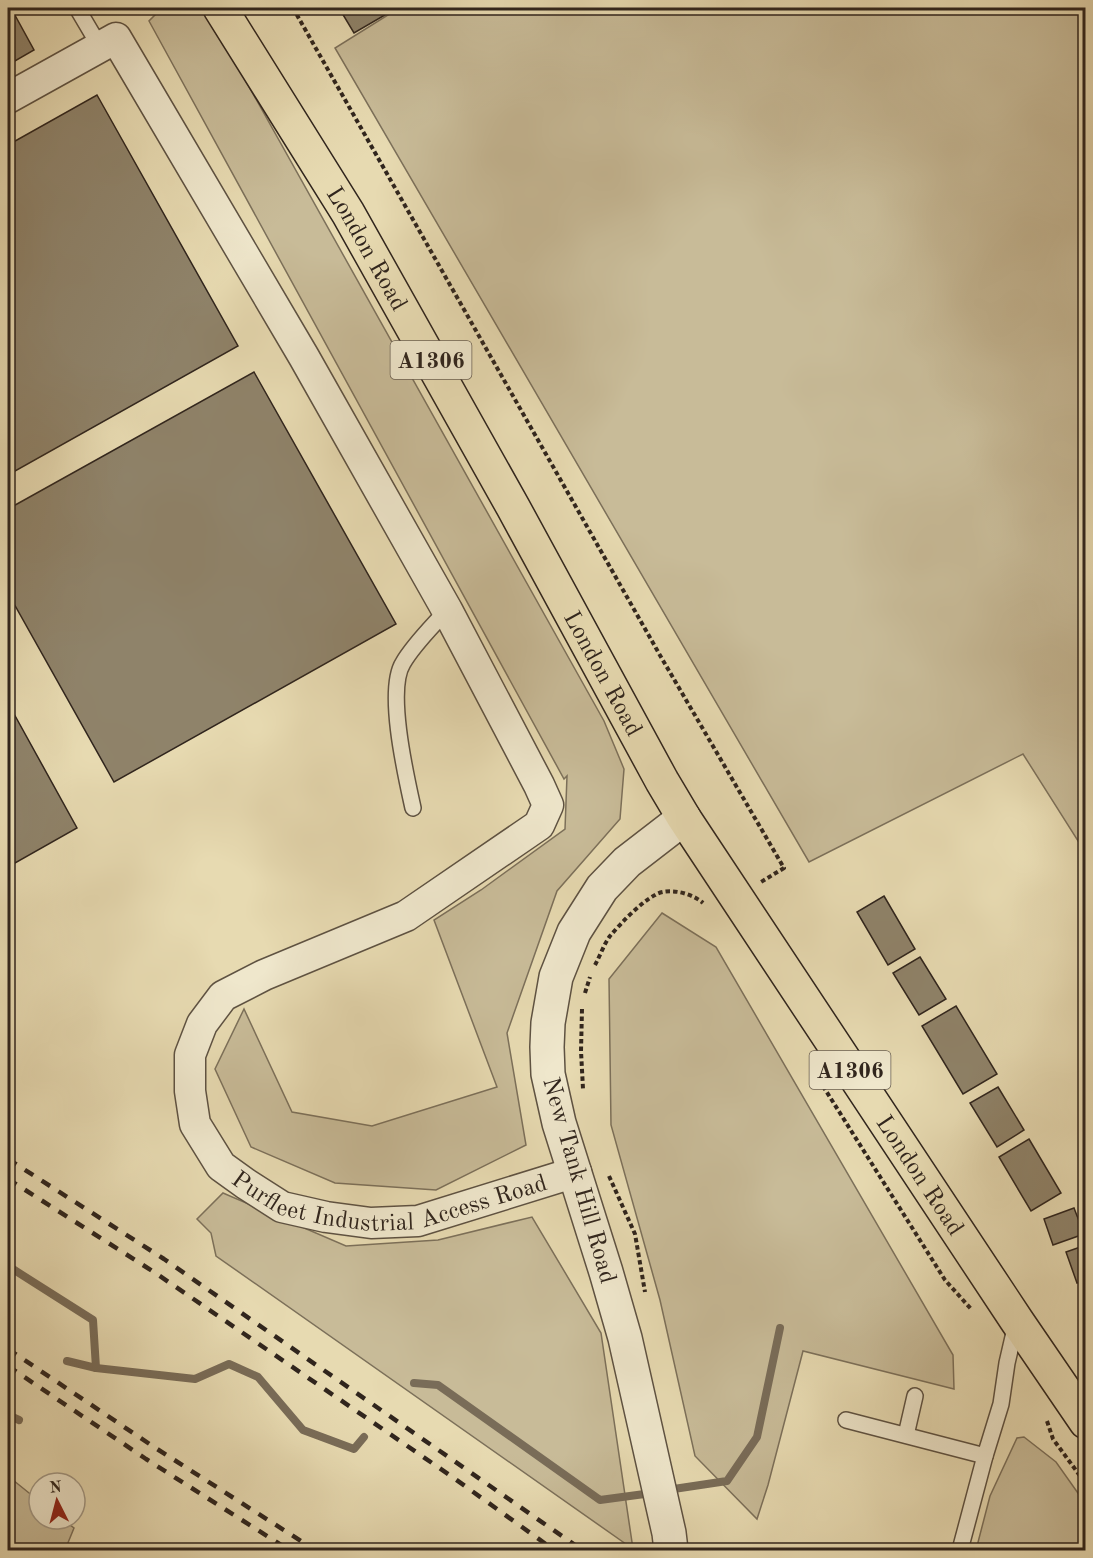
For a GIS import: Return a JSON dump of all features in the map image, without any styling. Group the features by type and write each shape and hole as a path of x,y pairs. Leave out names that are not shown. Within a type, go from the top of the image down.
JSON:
{"main road":[{"name":"London Road","path":"220,8 348,213 684,818 1017,1322"},
{"name":"A1306","path":"1017,1322 1086,1422"}],"street":[{"name":"Purfleet Industrial Access Road","path":"100,46 116,38 304,357 447,610 548,805 539,825 406,916 264,975 223,996 202,1024 190,1055 190,1091 195,1124 222,1166 282,1207 326,1217 371,1223 418,1221 576,1172"},
{"path":"8,98 100,46"},
{"name":"New Tank Hill Road","path":"671,1551 669,1533 622,1327 559,1123 548,1074 547,1047 548,1023 556,977 574,932 602,888 627,862 684,818"}],"lane":[{"path":"77,8 100,46"},
{"path":"413,808 397,720 396,686 402,664 447,610"},
{"path":"960,1551 1000,1404 1017,1322"},
{"path":"906,1435 915,1396"},
{"path":"846,1420 985,1456"}],"path":[{"path":"293,8 661,657 784,868 760,883"},
{"path":"584,1098 580,1052 583,1003 592,971 609,938 629,915 656,893 677,891 698,898 705,905"},
{"path":"807,1061 945,1280 973,1311"},
{"path":"609,1176 635,1234 646,1302"},
{"path":"1048,1423 1053,1439 1086,1484"}],"shaded area":[{"path":"162,8 205,8 604,721 624,769 620,819 557,891 507,1033 526,1145 436,1190 335,1183 251,1147 215,1069 244,1009 292,1112 372,1126 497,1087 434,920 481,890 565,829 567,776 564,779 149,21"},
{"path":"399,8 1085,8 1085,852 1023,754 809,862 335,48"},
{"path":"662,913 716,947 953,1355 954,1389 803,1351 757,1519 695,1456 660,1300 611,1125 609,979"},
{"path":"223,1193 346,1246 438,1240 532,1217 601,1333 633,1549 216,1256 211,1233 197,1219"},
{"path":"1024,1437 1056,1462 1085,1503 1085,1550 976,1550 990,1496 1017,1438"},
{"path":"8,1476 27,1491 27,1531 73,1531 65,1550 8,1550"}],"building":[{"path":"8,8 11,8 34,50 8,65"},
{"path":"339,8 397,8 354,33"},
{"path":"97,95 238,346 8,475 8,145"},
{"path":"254,372 396,624 114,782 8,593 8,509"},
{"path":"8,703 77,828 8,867"},
{"path":"884,896 915,949 888,965 857,912"},
{"path":"920,957 946,999 919,1015 893,973"},
{"path":"956,1006 997,1074 963,1094 922,1026"},
{"path":"998,1087 1024,1130 997,1147 970,1103"},
{"path":"1029,1139 1061,1193 1031,1211 999,1157"},
{"path":"1074,1208 1084,1234 1053,1245 1044,1219"},
{"path":"1086,1245 1086,1280 1077,1283 1066,1252"}],"waterway":[{"path":"8,1266 93,1320 96,1368"},
{"path":"667,1490 727,1481 757,1437 780,1328"},
{"path":"67,1361 96,1368 195,1379 229,1364 258,1377 303,1430 354,1449 364,1437"},
{"path":"414,1383 438,1385 600,1500 652,1493"},
{"path":"8,1415 19,1420"}],"railway":[{"path":"8,1159 164,1259 582,1550"},
{"path":"8,1179 157,1274 451,1476 554,1550"},
{"path":"8,1349 154,1447 315,1550"},
{"path":"8,1366 146,1459 289,1550"}]}
